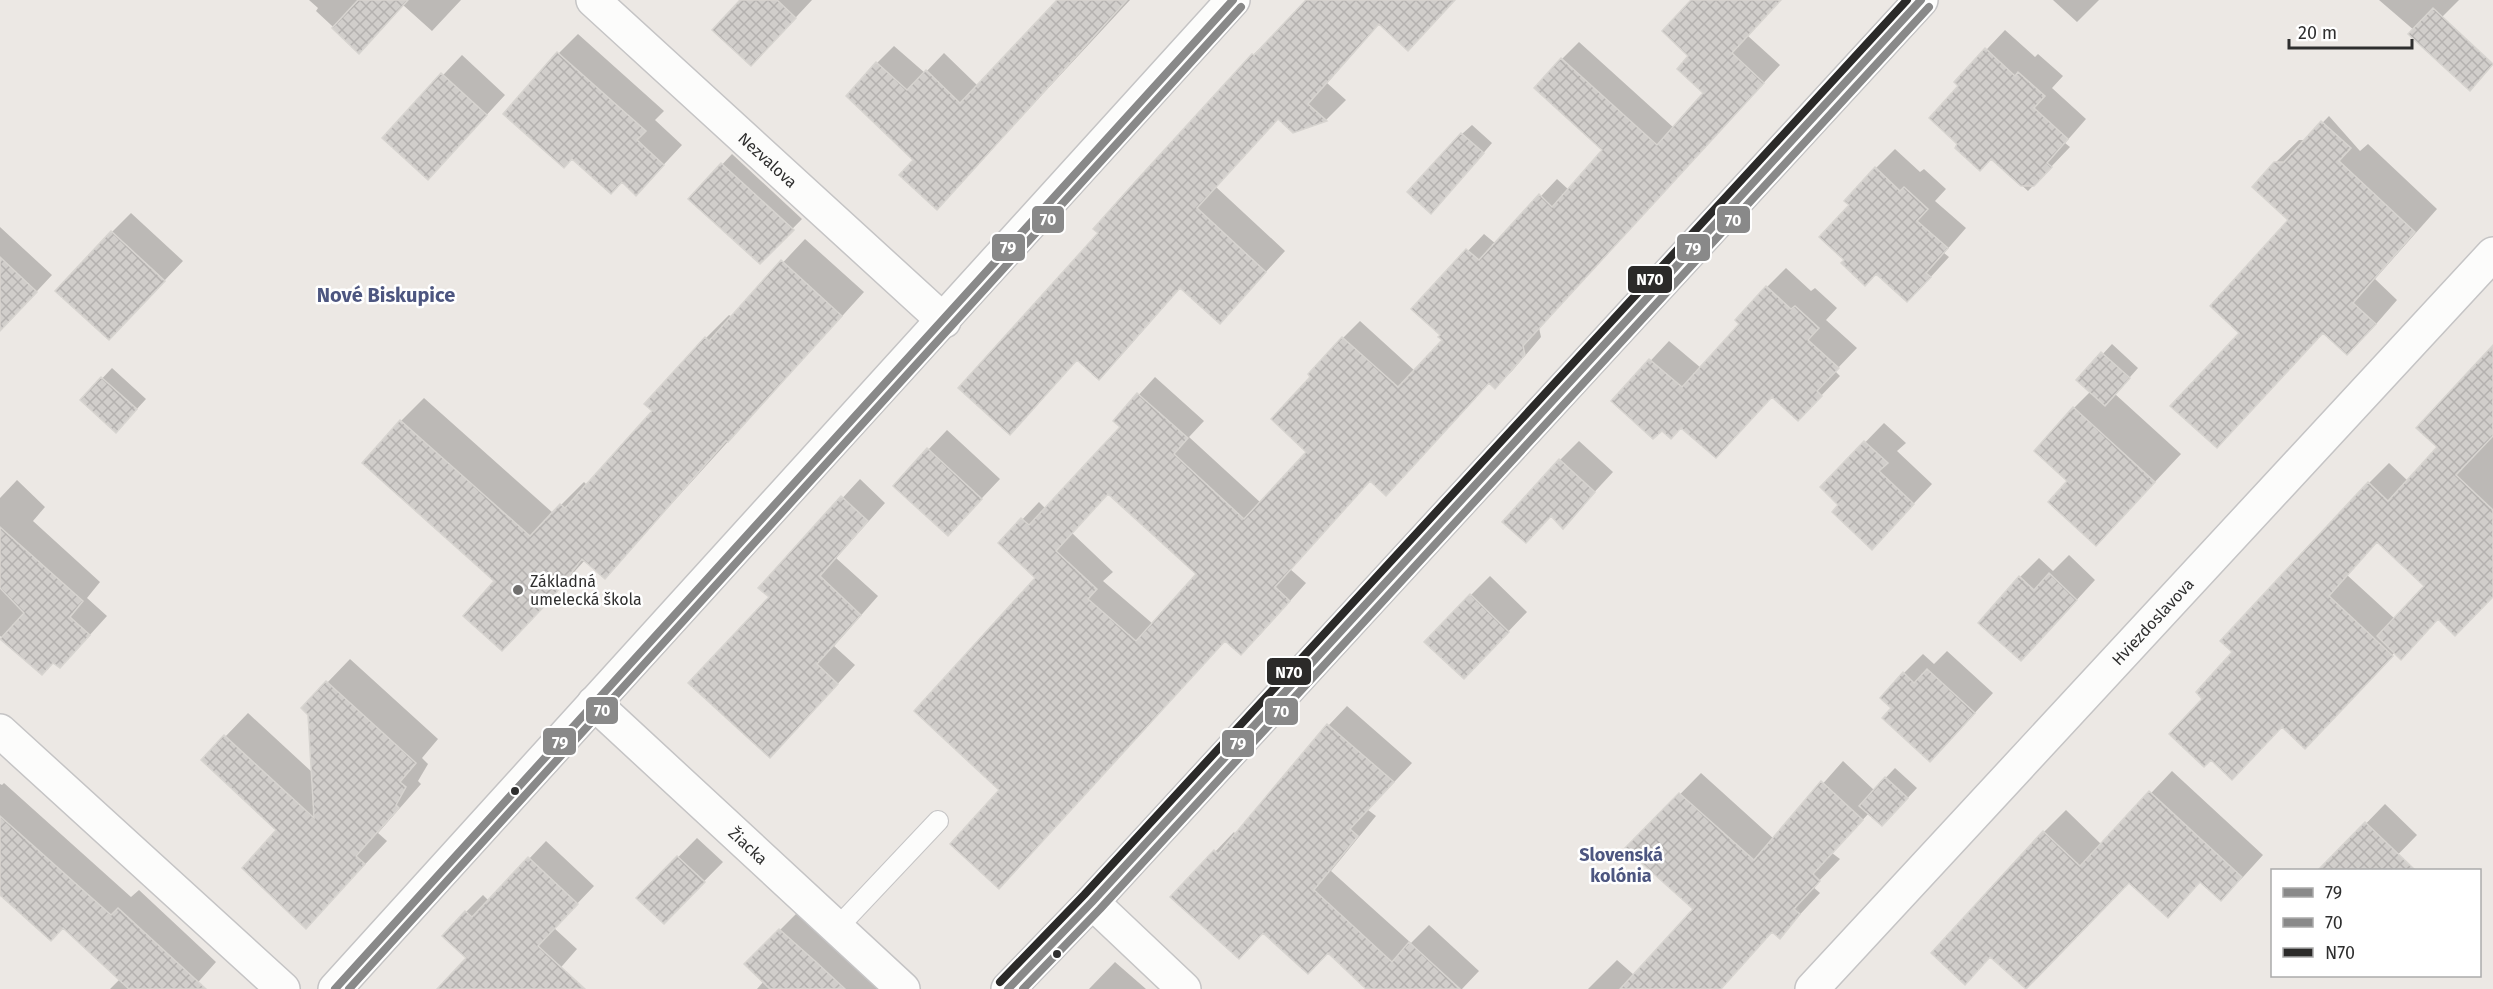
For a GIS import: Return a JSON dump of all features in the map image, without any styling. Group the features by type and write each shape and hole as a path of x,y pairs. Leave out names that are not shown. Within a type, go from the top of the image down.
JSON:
{"street":[{"name":"Nezvalova","path":"592,0 944,321"},
{"path":"335,989 944,321 1233,0"},
{"path":"1008,989 1092,902 1921,0"},
{"name":"Hviezdoslavova","path":"1812,989 2493,254"},
{"name":"Žiacka","path":"594,703 903,989"},
{"path":"0,730 284,989"},
{"path":"1092,902 1184,989"}],"lane":[{"path":"838,927 938,821"}],"building":[{"path":"358,0 408,0 359,54 332,28"},
{"path":"740,0 777,0 796,18 751,66 712,30"},
{"path":"1057,0 1127,0 937,210 899,175 913,160 846,96 876,62 907,90 926,70 960,103"},
{"path":"1306,0 1455,0 1408,51 1379,24 1308,104 1327,121 1293,133 1278,119 1197,208 1266,272 1220,324 1180,288 1099,380 1077,360 1010,435 958,388 1098,233 1093,229 1135,182 1252,54 1254,55"},
{"path":"1691,0 1781,0 1732,53 1764,83 1523,346 1525,355 1495,389 1489,383 1386,496 1370,481 1275,587 1290,601 1241,655 1225,641 999,889 950,844 999,790 914,711 1035,578 998,543 1021,518 1029,525 1120,427 1113,421 1137,393 1188,438 1174,454 1244,519 1306,452 1271,419 1310,377 1308,374 1342,337 1398,387 1442,340 1438,337 1440,335 1411,309 1466,249 1479,260 1539,194 1552,207 1602,150 1534,88 1561,58 1657,145 1703,93 1677,69 1688,56 1662,31","holes":["1108,494 1196,574 1136,641 1088,599 1097,589 1056,551"]},
{"path":"2433,8 2493,64 2470,91 2408,34"},
{"path":"1985,48 2015,76 2018,72 2045,96 2034,108 2068,139 2047,163 2052,167 2034,186 2021,186 1991,159 1980,171 1955,148 1957,144 1929,118 1958,86 1954,82"},
{"path":"557,52 646,131 637,140 664,165 636,196 622,182 611,194 572,159 564,168 503,114"},
{"path":"441,73 487,115 428,180 382,138"},
{"path":"2321,121 2351,148 2339,161 2415,232 2353,303 2376,324 2347,355 2323,333 2217,448 2170,406 2239,333 2210,306 2288,220 2252,187 2274,162 2284,162"},
{"path":"1461,133 1484,153 1431,214 1407,192"},
{"path":"721,163 794,230 760,264 688,199"},
{"path":"1875,167 1900,191 1904,187 1928,209 1917,221 1948,248 1926,273 1931,277 1907,302 1876,274 1865,286 1841,263 1844,260 1819,237 1849,205 1844,201"},
{"path":"111,231 165,281 109,340 55,291"},
{"path":"0,257 37,292 0,331"},
{"path":"781,260 842,316 728,442 726,441 605,579 582,559 552,598 502,651 463,616 494,581 362,463 400,420 530,536 560,504 565,508 652,411 644,404 705,337 709,341"},
{"path":"1766,286 1791,309 1795,306 1819,328 1808,340 1839,368 1817,391 1822,396 1798,421 1772,397 1716,458 1681,428 1671,439 1662,431 1653,439 1611,401 1649,359 1682,387 1739,324 1735,320"},
{"path":"2493,345 2493,436 2456,475 2493,510 2493,597 2455,636 2438,619 2401,660 2377,636 2424,586 2377,542 2329,596 2393,656 2305,749 2282,727 2232,780 2211,760 2204,767 2169,734 2202,699 2196,692 2232,652 2220,641 2368,482 2388,501 2437,447 2416,428"},
{"path":"2101,352 2130,378 2105,406 2076,380"},
{"path":"101,377 137,409 116,433 80,400"},
{"path":"2073,407 2155,482 2096,546 2048,502 2067,481 2034,451"},
{"path":"1864,441 1888,463 1879,471 1914,504 1872,550 1832,512 1838,505 1820,487"},
{"path":"927,448 982,499 948,536 893,486"},
{"path":"1559,459 1595,492 1563,529 1551,516 1526,543 1502,522"},
{"path":"841,496 868,521 820,576 861,615 817,664 838,684 770,758 688,683 769,597 758,588"},
{"path":"0,527 83,601 70,617 90,635 60,668 53,663 42,675 0,639 24,613 0,588"},
{"path":"2049,573 2077,600 2021,661 1978,623 2019,576 2034,590"},
{"path":"1470,594 1509,632 1464,679 1424,642"},
{"path":"1927,669 1975,713 1930,762 1882,718 1891,708 1880,698 1903,672 1914,683"},
{"path":"326,681 416,763 400,782 406,787 396,805 399,808 356,856 365,864 306,929 242,868 276,830 201,760 224,735 314,818 308,715 301,708"},
{"path":"1327,724 1394,782 1350,829 1358,836 1314,890 1392,962 1409,942 1460,989 1366,989 1328,953 1308,974 1263,933 1239,959 1170,897 1214,850 1218,854"},
{"path":"1885,777 1908,798 1882,826 1859,806"},
{"path":"1821,781 1863,820 1813,874 1820,881 1794,909 1800,914 1780,939 1772,932 1721,989 1620,989 1693,909 1625,848 1679,793 1754,860"},
{"path":"2149,791 2242,877 2221,901 2200,882 2168,918 2129,883 2026,989 1990,957 1965,985 1931,953 2043,831 2080,866"},
{"path":"0,816 111,915 118,908 206,989 129,989 63,928 51,941 0,895"},
{"path":"2365,822 2414,869 2319,869"},
{"path":"677,856 705,882 664,924 636,898"},
{"path":"528,857 578,904 538,946 585,989 437,989 466,958 442,936 465,911 472,917"},
{"path":"779,929 845,989 770,989 744,964"}],"transit line":[{"name":"79","path":"335,989 1233,0"},
{"name":"N70","path":"1000,982 1084,895 1907,0"},
{"name":"79","path":"1008,989 1092,902 1921,0"},
{"name":"70","path":"349,989 1241,7"},
{"name":"70","path":"1023,989 1100,909 1929,7"}],"place":[{"name":"Základná umelecká škola","path":"518,590"}],"district":[{"name":"Nové Biskupice","path":"386,295"},
{"name":"Slovenská kolónia","path":"1621,865"}]}
